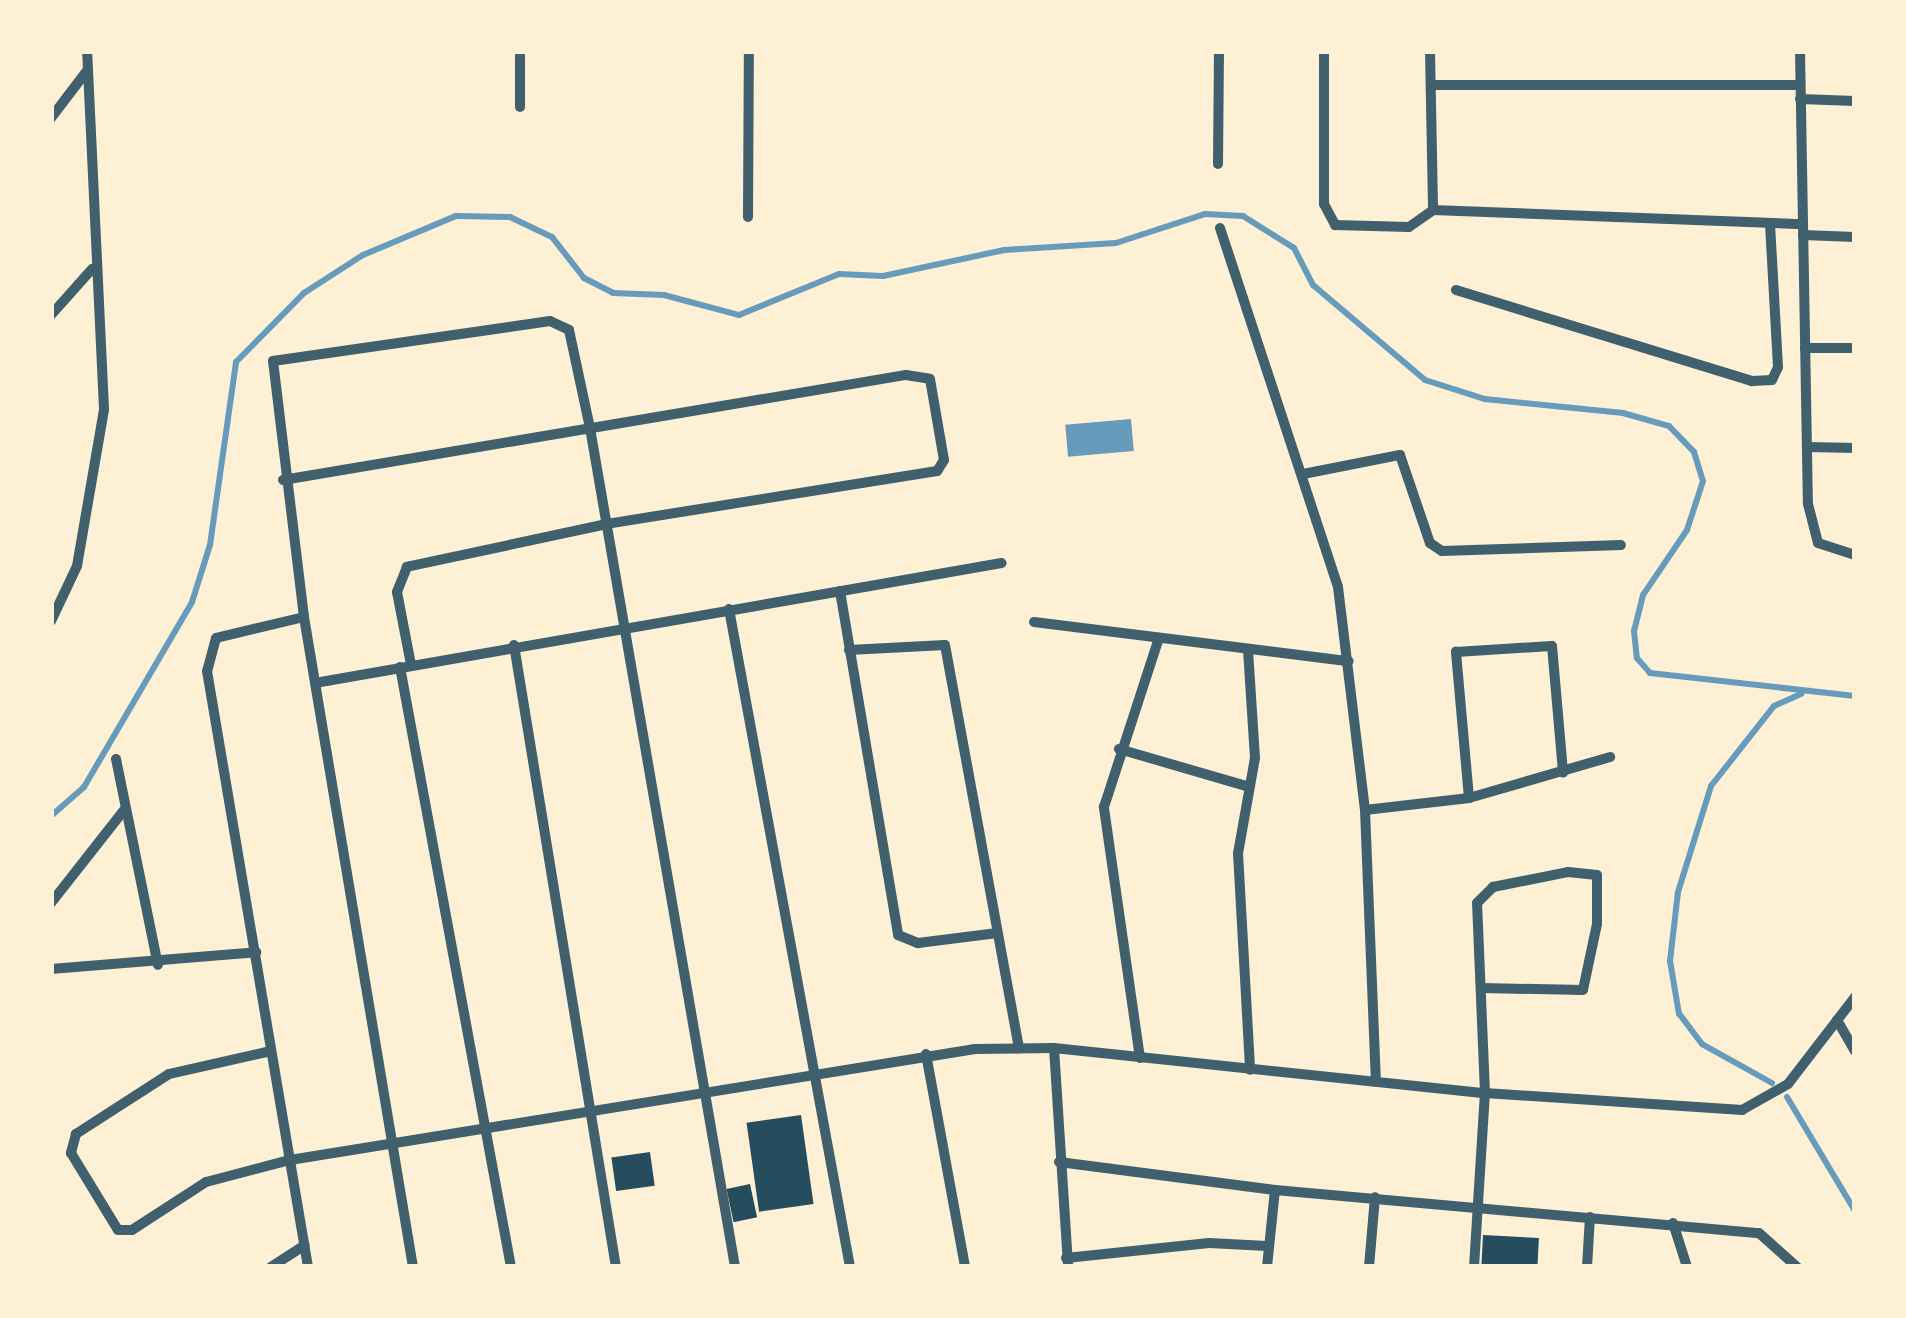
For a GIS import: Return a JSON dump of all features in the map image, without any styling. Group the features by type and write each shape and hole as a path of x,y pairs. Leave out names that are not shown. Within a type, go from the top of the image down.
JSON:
{"street":[{"path":"51,621 76,566 101,438 105,379 92,269 86,51"},
{"path":"520,51 520,107"},
{"path":"748,217 749,51"},
{"path":"1218,164 1219,51"},
{"path":"1324,51 1329,220 1408,226 1432,210 1770,223 1855,237"},
{"path":"1430,51 1432,210"},
{"path":"1800,51 1812,532 1826,550 1855,555"},
{"path":"51,118 86,72"},
{"path":"1431,85 1800,85"},
{"path":"1800,99 1855,101"},
{"path":"1456,290 1752,381 1772,380 1778,367 1770,223"},
{"path":"1220,228 1338,587 1365,810 1376,1082"},
{"path":"51,315 92,269"},
{"path":"412,1267 304,617 273,361 550,322 569,330 590,428 735,1267"},
{"path":"1805,348 1855,348"},
{"path":"284,480 926,376 937,404 942,467 607,524 407,567 397,592 405,666 511,1267"},
{"path":"1807,447 1855,448"},
{"path":"1304,474 1400,455 1430,543 1442,551 1622,545"},
{"path":"315,683 625,623 1002,563"},
{"path":"840,591 898,935 918,943 998,933"},
{"path":"729,609 850,1267"},
{"path":"304,617 235,628 209,651 308,1267"},
{"path":"1034,622 1349,661"},
{"path":"1140,1058 1106,834 1107,787 1159,638"},
{"path":"514,645 616,1267"},
{"path":"849,650 945,645 1019,1048"},
{"path":"1469,798 1456,652 1552,646 1563,773"},
{"path":"1248,650 1255,748 1238,853 1250,1070"},
{"path":"1119,749 1246,787"},
{"path":"1365,810 1469,798 1610,757"},
{"path":"116,760 158,965"},
{"path":"51,903 125,809"},
{"path":"1474,1267 1485,1093 1474,921 1485,890 1592,871 1600,894 1583,990 1480,988"},
{"path":"51,969 158,965 256,952"},
{"path":"271,1051 169,1074 76,1134 70,1146 122,1232 206,1182 290,1160 926,1054 1054,1048 1485,1093 1742,1110 1787,1084 1855,997"},
{"path":"1837,1020 1855,1051"},
{"path":"1054,1048 1067,1263 1209,1243 1268,1246"},
{"path":"926,1054 965,1267"},
{"path":"1059,1162 1275,1190 1759,1233 1797,1267"},
{"path":"1268,1267 1275,1190"},
{"path":"1369,1267 1375,1197"},
{"path":"1587,1267 1590,1217"},
{"path":"1673,1223 1687,1267"},
{"path":"272,1267 304,1245"}],"water":[{"path":"1131,419 1134,451 1068,457 1065,425"}],"building":[{"path":"801,1115 814,1204 759,1212 747,1123"},
{"path":"650,1152 655,1186 616,1191 611,1157"},
{"path":"750,1184 757,1217 734,1222 727,1189"},
{"path":"1483,1235 1539,1238 1537,1267 1481,1267"}],"waterway":[{"path":"51,816 84,787 192,602 210,545 236,362 304,293 363,255 456,216 510,217 552,237 584,278 613,293 664,295 739,315 839,274 883,276 1004,250 1116,243 1205,214 1243,216 1294,248 1313,285 1425,380 1485,399 1623,413 1669,426 1694,452 1703,481 1687,530 1643,595 1634,631 1637,658 1650,673 1855,696"},
{"path":"1772,1083 1702,1044 1679,1014 1670,961 1678,892 1711,786 1774,706 1801,694"},
{"path":"1787,1097 1855,1211"}]}
